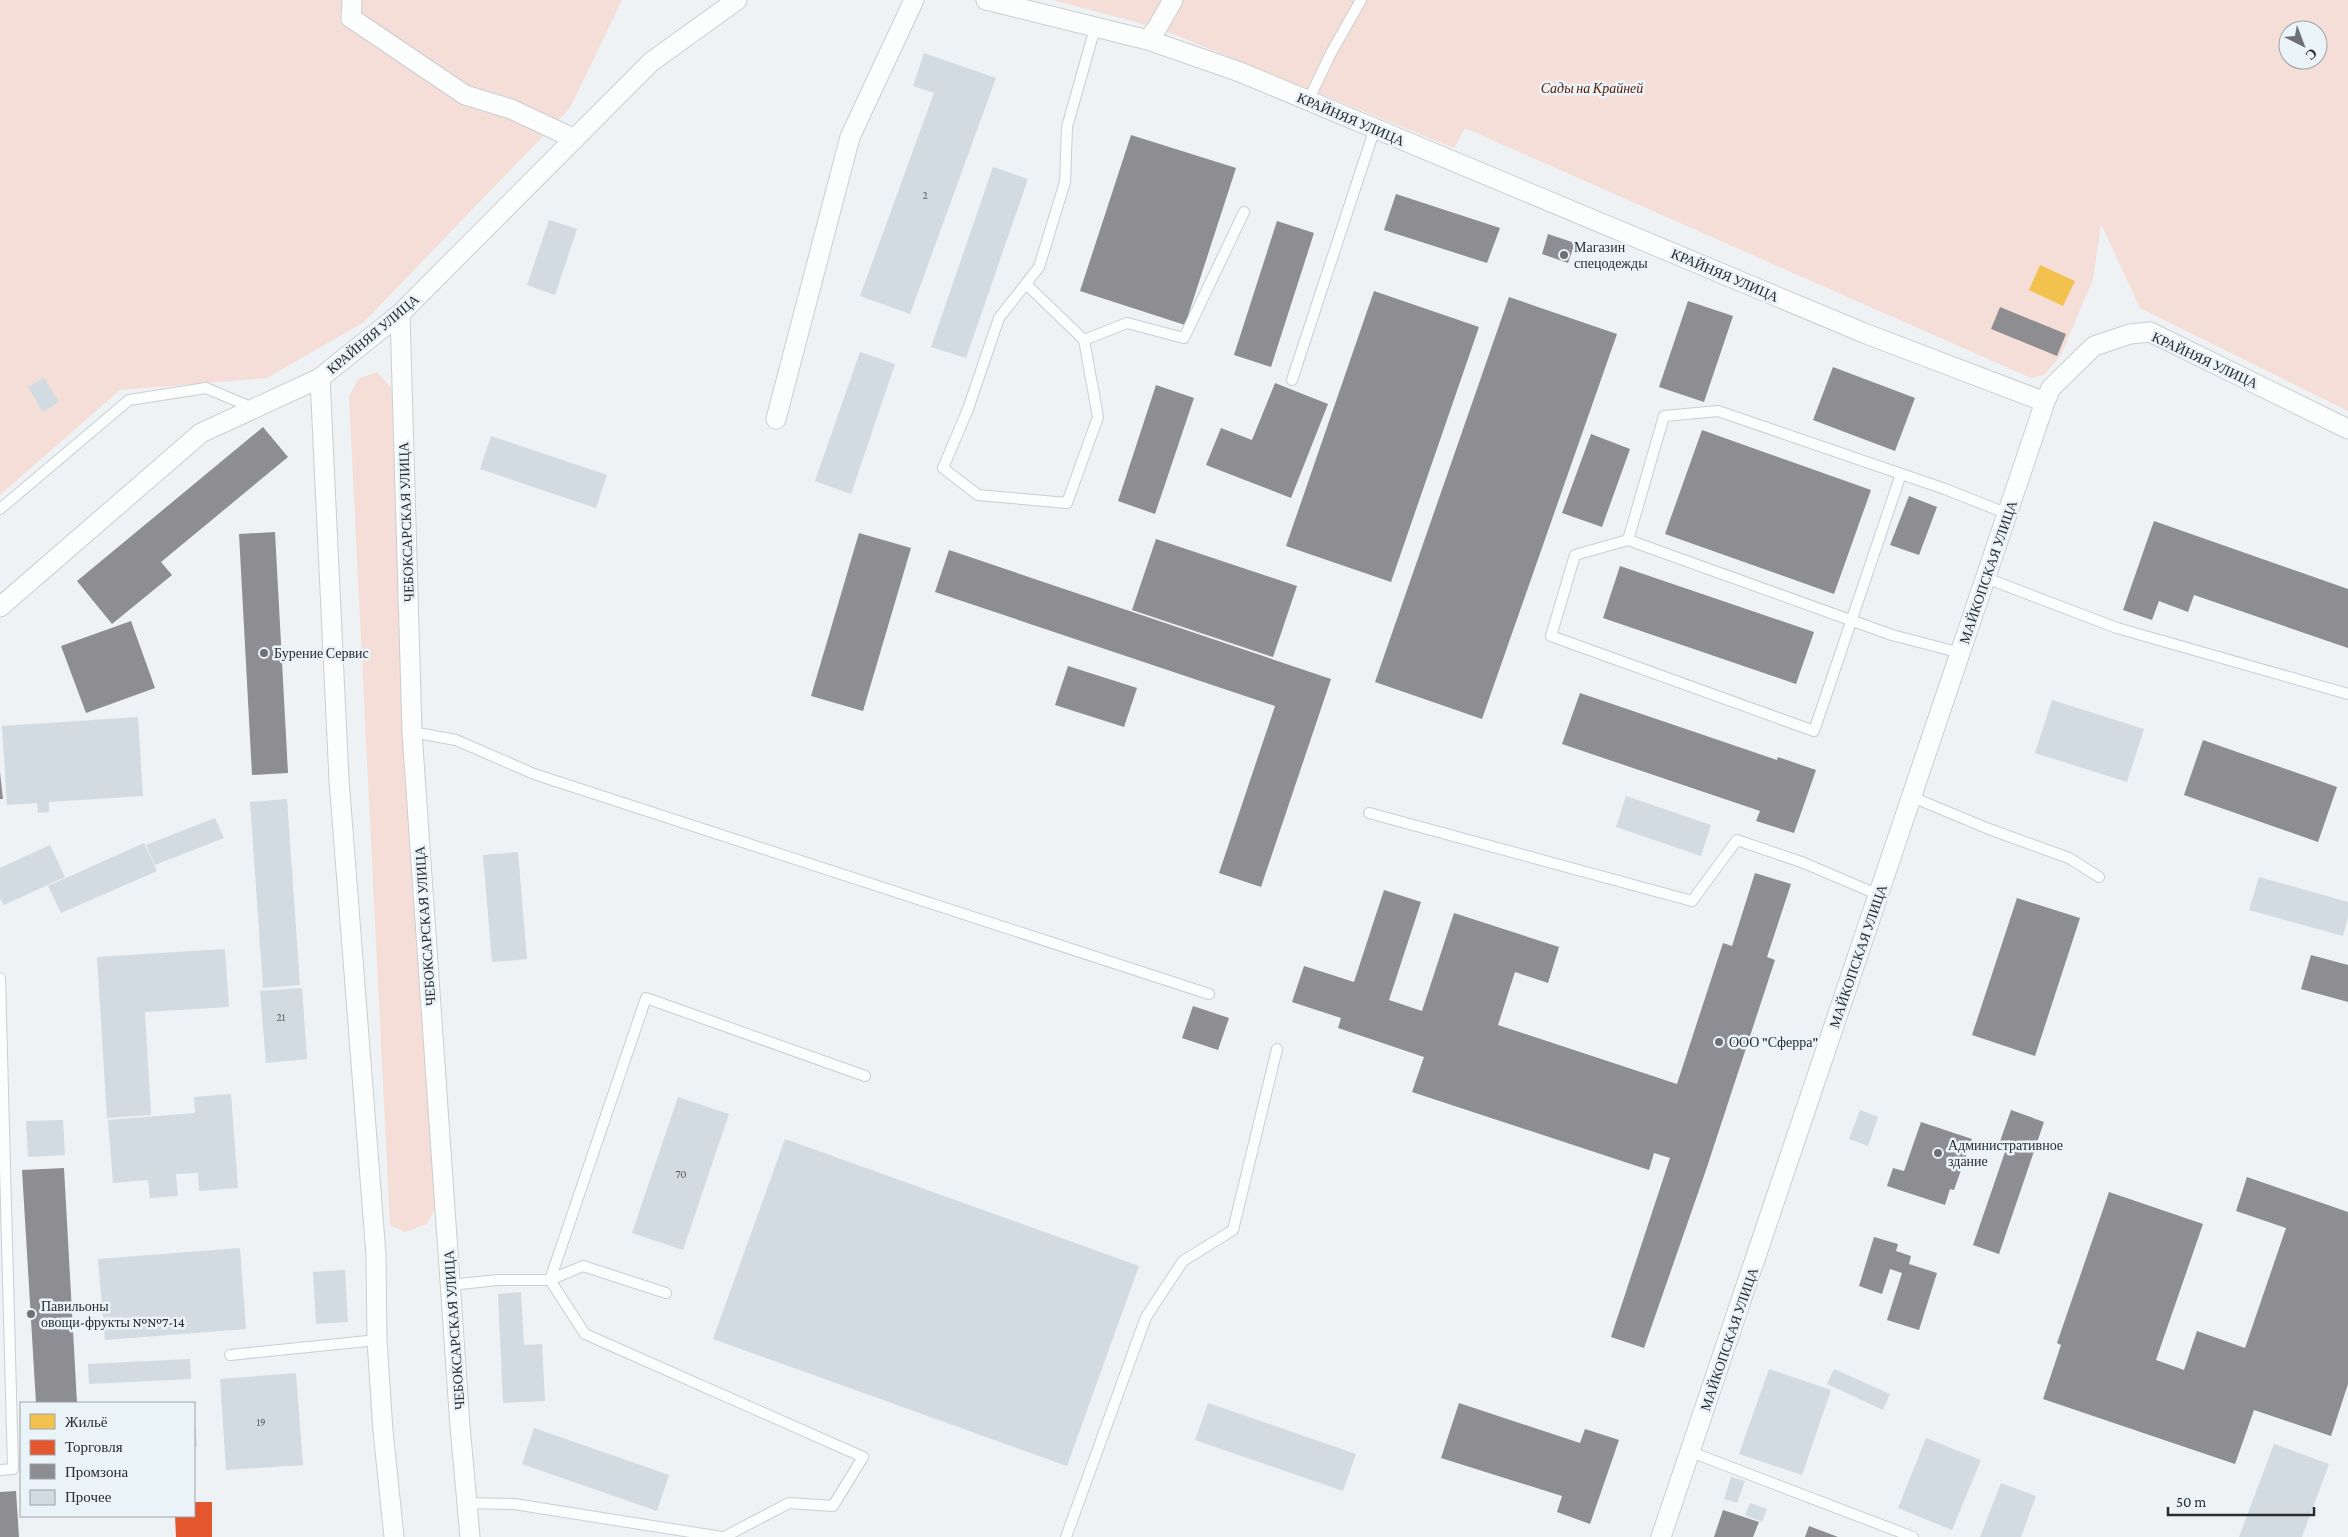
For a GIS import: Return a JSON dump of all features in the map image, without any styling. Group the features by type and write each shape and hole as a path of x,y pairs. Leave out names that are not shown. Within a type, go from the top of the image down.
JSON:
{"street":[{"path":"352,0 351,18 465,95 511,109 575,140"},
{"name":"КРАЙНЯЯ УЛИЦА","path":"0,607 201,433 320,378 400,314 651,62 737,0"},
{"path":"776,419 850,137 914,0"},
{"name":"КРАЙНЯЯ УЛИЦА","path":"986,0 1148,40 1240,72 1864,332 2046,402 2051,388 2094,346 2130,334 2150,332 2348,429"},
{"path":"1148,40 1158,28 1173,0"},
{"name":"ЧЕБОКСАРСКАЯ УЛИЦА","path":"400,314 412,732 450,1285 470,1537"},
{"path":"320,378 339,780 376,1254 377,1340 383,1431 394,1537"},
{"name":"МАЙКОПСКАЯ УЛИЦА","path":"1661,1537 2046,402"}],"lane":[{"path":"1308,101 1331,53 1361,0"},
{"path":"1026,284 1084,340 1098,417 1068,503 978,495 943,468 968,409 999,318 1039,267 1065,182 1067,127 1095,28"},
{"path":"1292,380 1374,128"},
{"path":"1084,340 1127,323 1184,338 1244,212"},
{"path":"0,509 129,400 206,388 254,409"},
{"path":"1628,540 1664,416 1718,411 1900,474 2008,514"},
{"path":"1900,474 1851,621 1814,731 1551,636 1574,555 1628,540 1851,621 1892,635 1961,653"},
{"path":"1986,578 2117,628 2348,694"},
{"path":"412,732 456,740 534,774 1209,994"},
{"path":"1912,797 1989,829 2069,858 2099,877"},
{"path":"1370,813 1692,901 1737,840 1804,863 1879,895"},
{"path":"0,978 2,1158 13,1470 0,1470"},
{"path":"550,1280 646,998 865,1076"},
{"path":"1066,1537 1146,1317 1182,1261 1233,1230 1277,1049"},
{"path":"450,1285 498,1280 550,1280 583,1266 666,1292"},
{"path":"467,1503 514,1504 723,1537 789,1503 833,1506 863,1457 585,1334 550,1280"},
{"path":"230,1355 377,1340"},
{"path":"1691,1452 1913,1537"}],"green space":[{"path":"0,0 622,0 570,108 364,322 267,378 120,390 0,495"},
{"name":"Сады на Крайней","path":"1053,0 2348,0 2348,411 2140,308 2101,224 2093,279 2061,355 2044,375 2031,378 1465,128 1454,148 1158,28"},
{"path":"377,372 395,392 435,1209 427,1224 405,1232 390,1225 349,397 358,379"}],"building: Жильё":[{"path":"2040,265 2075,281 2063,306 2029,290"}],"building: Торговля":[{"path":"195,1502 212,1502 212,1537 176,1537 175,1517 195,1517"}],"building: Промзона":[{"path":"1131,135 1236,168 1185,325 1080,291"},
{"path":"1396,194 1500,228 1487,263 1384,230"},
{"path":"1277,221 1314,233 1271,367 1234,355"},
{"path":"1548,234 1575,243 1568,263 1542,254"},
{"path":"1374,291 1479,327 1391,582 1286,546"},
{"path":"1509,297 1617,334 1482,719 1375,682"},
{"path":"1688,301 1733,316 1704,402 1659,387"},
{"path":"2000,307 2066,334 2057,356 1991,329"},
{"path":"1833,367 1915,398 1895,451 1813,420"},
{"path":"1275,383 1328,404 1291,498 1206,465 1221,428 1252,440"},
{"path":"1156,385 1194,398 1155,514 1118,501"},
{"path":"263,427 288,457 161,562 172,575 112,624 77,581"},
{"path":"1702,430 1871,490 1834,594 1665,534"},
{"path":"1591,434 1630,449 1602,527 1562,513"},
{"path":"1909,496 1937,507 1919,555 1890,545"},
{"path":"2154,521 2348,589 2348,648 2194,595 2188,612 2159,601 2152,620 2123,610"},
{"name":"Бурение Сервис","path":"275,532 288,773 252,775 239,534"},
{"path":"859,533 911,548 863,711 811,696"},
{"path":"1156,539 1297,586 1273,657 1132,610"},
{"path":"949,550 1331,679 1261,887 1219,873 1275,706 935,592"},
{"path":"1620,566 1814,632 1796,684 1603,618"},
{"path":"131,621 155,688 86,713 61,646"},
{"path":"1068,666 1137,688 1124,727 1055,705"},
{"path":"1580,693 1777,760 1778,757 1816,770 1794,833 1756,821 1760,811 1562,744"},
{"path":"2203,740 2337,787 2318,842 2184,795"},
{"path":"0,772 3,799 0,799"},
{"path":"1755,873 1791,884 1767,957 1775,960 1706,1170 1644,1348 1611,1337 1670,1158 1654,1153 1649,1170 1412,1092 1424,1057 1338,1028 1341,1018 1292,1002 1304,966 1354,982 1384,890 1421,902 1389,1000 1422,1011 1454,913 1559,947 1548,983 1515,972 1498,1025 1677,1084 1723,943 1732,946"},
{"path":"2017,898 2080,918 2035,1056 1972,1035"},
{"path":"2311,955 2348,965 2348,1002 2301,989"},
{"path":"1193,1006 1229,1018 1218,1050 1182,1038"},
{"path":"2011,1110 2044,1122 1999,1254 1973,1245 2005,1152 1997,1150"},
{"name":"Административное здание","path":"1921,1122 1972,1139 1954,1190 1950,1189 1945,1205 1887,1186 1893,1168 1904,1171"},
{"path":"64,1168 77,1402 36,1402 22,1170"},
{"path":"2247,1177 2348,1212 2348,1384 2331,1436 2254,1410 2235,1464 2043,1399 2061,1345 2057,1343 2109,1192 2203,1224 2156,1360 2184,1370 2197,1331 2245,1348 2286,1228 2236,1211"},
{"path":"1874,1237 1898,1244 1896,1251 1911,1256 1909,1264 1937,1273 1919,1330 1887,1320 1902,1273 1890,1269 1882,1294 1859,1286"},
{"path":"1459,1403 1580,1443 1585,1429 1619,1440 1590,1524 1557,1512 1562,1496 1441,1458"},
{"path":"16,1491 19,1537 0,1537 0,1492"},
{"path":"1723,1510 1759,1522 1753,1537 1714,1537"},
{"path":"1809,1526 1838,1537 1805,1537"}],"building: Прочее":[{"path":"924,53 996,78 910,314 860,296 934,93 913,86"},
{"path":"993,167 1028,179 966,358 931,347"},
{"path":"549,220 577,229 555,295 527,285"},
{"path":"860,352 895,364 851,494 815,481"},
{"path":"44,378 59,402 43,412 28,387"},
{"path":"491,436 607,475 596,508 480,469"},
{"path":"2052,700 2144,729 2127,782 2035,753"},
{"path":"138,717 143,796 49,802 49,812 38,813 37,803 7,805 2,726"},
{"path":"1626,796 1711,825 1701,856 1616,827"},
{"path":"287,799 300,985 263,988 250,802"},
{"path":"215,818 224,838 155,865 146,845"},
{"path":"144,843 157,871 61,913 48,886"},
{"path":"50,845 65,877 4,905 0,898 0,868"},
{"path":"518,852 527,959 492,962 483,855"},
{"path":"2259,877 2348,902 2348,917 2343,936 2249,910"},
{"path":"225,949 229,1007 145,1012 151,1115 107,1118 97,957"},
{"path":"302,988 307,1059 266,1063 260,991"},
{"path":"231,1094 238,1188 199,1191 198,1173 176,1174 178,1196 150,1198 148,1180 113,1183 108,1120 195,1113 194,1097"},
{"path":"678,1097 729,1114 683,1250 632,1233"},
{"path":"1860,1110 1878,1117 1868,1146 1849,1139"},
{"path":"63,1120 65,1155 28,1157 26,1121"},
{"path":"785,1139 1139,1266 1067,1466 713,1339"},
{"path":"240,1248 246,1329 105,1340 98,1259"},
{"path":"345,1270 348,1322 316,1324 313,1272"},
{"path":"521,1292 524,1345 542,1344 545,1401 503,1403 498,1294"},
{"path":"190,1359 191,1379 89,1384 88,1364"},
{"path":"1769,1369 1831,1390 1802,1475 1739,1454"},
{"path":"1834,1369 1890,1394 1883,1410 1827,1384"},
{"path":"296,1373 303,1465 226,1470 220,1379"},
{"path":"1208,1403 1356,1454 1343,1491 1195,1440"},
{"path":"195,1426 197,1446 195,1446"},
{"path":"534,1428 669,1475 657,1511 522,1464"},
{"path":"1926,1438 1981,1460 1952,1530 1898,1508"},
{"path":"2274,1444 2329,1464 2302,1537 2239,1537"},
{"path":"1731,1477 1745,1481 1737,1503 1724,1499"},
{"path":"2001,1483 2036,1496 2021,1537 1980,1537"},
{"path":"1750,1503 1767,1509 1762,1522 1745,1515"}],"place":[{"name":"Магазин спецодежды","path":"1564,255"},
{"name":"Бурение Сервис","path":"264,653"},
{"name":"ООО \"Сферра\"","path":"1719,1042"},
{"name":"Административное здание","path":"1938,1153"},
{"name":"Павильоны овощи-фрукты №№7-14","path":"31,1314"}]}
